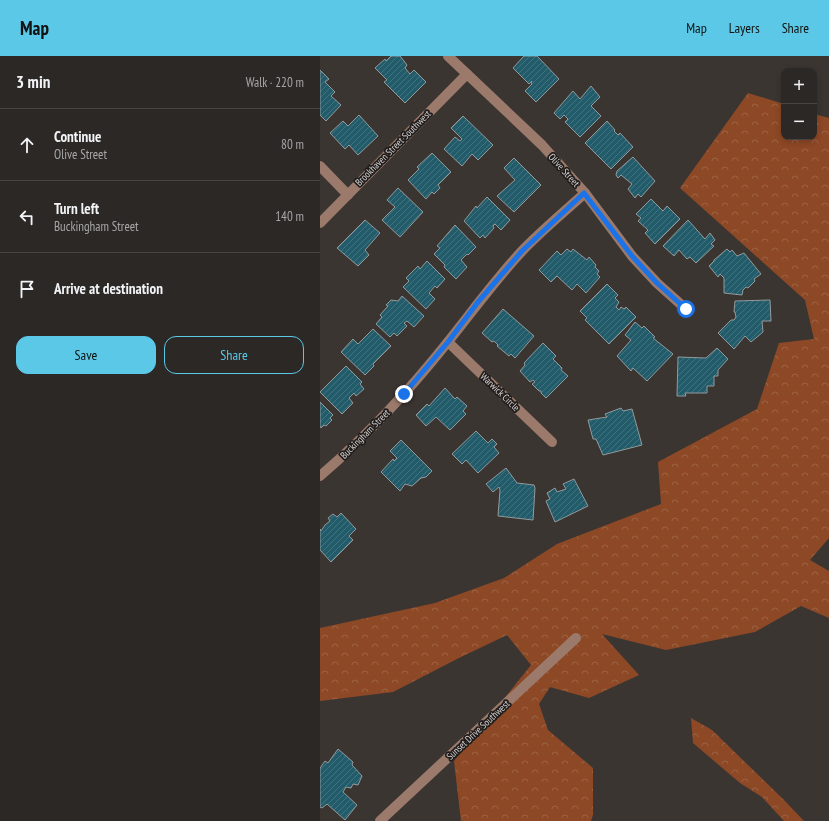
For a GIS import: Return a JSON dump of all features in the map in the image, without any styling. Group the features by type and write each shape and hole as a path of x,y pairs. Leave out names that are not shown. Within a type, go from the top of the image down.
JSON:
{"street":[{"name":"Olive Street","path":"448,56 542,145 584,193 632,256 657,283 686,309"},
{"name":"Brookhaven Street Southwest","path":"320,223 467,74"},
{"path":"320,166 348,194"},
{"name":"Buckingham Street","path":"320,476 374,427 448,342 478,302 522,251 584,193"},
{"name":"Warwick Circle","path":"448,342 552,442"},
{"name":"Sunset Drive Southwest","path":"380,821 576,638"}],"green space":[{"path":"748,93 781,103 781,140 817,140 817,115 829,118 829,538 810,560 829,571 829,618 801,606 755,632 666,650 602,634 639,675 589,698 550,687 539,704 548,730 593,768 593,815 591,821 461,821 454,761 531,665 507,635 393,692 320,701 320,628 435,603 504,578 557,544 661,504 658,462 757,409 779,343 814,339 805,300 680,188"},
{"path":"691,718 712,730 804,821 784,821 762,797 740,783 693,743"}],"building":[{"path":"391,56 400,56 407,65 405,68 410,74 414,70 426,82 405,103 384,82 387,80 375,68"},
{"path":"524,56 537,56 559,79 536,102 525,91 532,84 532,81 529,84 513,68"},
{"path":"320,70 329,79 325,82 335,92 331,96 341,105 326,121 320,115"},
{"path":"591,86 600,97 591,106 601,116 580,137 565,122 568,119 564,115 560,119 554,113 573,91 580,99"},
{"path":"359,115 378,136 358,155 349,145 345,149 330,133 343,121 348,126"},
{"path":"463,116 493,145 478,160 472,154 462,166 444,149 455,137 460,141 462,139 451,128"},
{"path":"607,121 618,135 620,133 633,147 611,169 585,143"},
{"path":"432,153 451,172 438,185 440,188 434,194 432,192 426,199 408,180 419,169 417,167"},
{"path":"633,157 655,181 641,197 638,194 635,198 628,189 632,184 621,175 618,178 616,175 617,171"},
{"path":"514,158 541,185 514,212 497,196 515,180 504,168"},
{"path":"398,188 423,212 400,237 382,220 395,207 387,200"},
{"path":"487,197 510,220 501,230 495,224 493,226 494,228 485,238 483,235 480,238 464,221 476,206 477,208"},
{"path":"651,199 663,211 667,206 680,219 655,244 645,233 648,230 638,221 641,218 636,214"},
{"path":"365,220 380,233 365,250 369,255 358,266 337,248"},
{"path":"688,220 705,239 710,233 715,240 711,244 714,246 696,263 690,257 687,259 679,250 674,256 663,246"},
{"path":"455,225 476,247 461,260 467,267 456,279 434,254 440,248 437,246"},
{"path":"567,249 571,252 573,249 587,260 589,257 599,271 597,274 600,277 586,293 577,284 572,290 557,276 551,282 539,270 557,251 561,255"},
{"path":"727,249 730,252 732,250 737,256 744,253 761,274 754,279 755,281 748,288 746,287 743,290 742,295 724,293 724,278 720,274 718,277 709,266"},
{"path":"427,261 445,279 437,288 435,286 429,293 435,299 426,309 403,287 409,281 406,278 418,266 420,269"},
{"path":"607,284 618,295 615,298 619,302 616,307 619,310 621,307 624,309 626,307 636,317 609,344 585,320 587,318 580,311"},
{"path":"402,296 424,316 414,327 407,321 404,323 407,326 397,336 394,333 390,337 376,324 382,317 380,315 388,306 386,305 391,300 398,301"},
{"path":"770,300 771,321 762,321 763,332 751,342 745,336 734,349 718,333 736,317 734,312 735,301"},
{"path":"503,309 534,336 515,358 511,354 509,356 497,346 498,345 494,341 492,342 482,333"},
{"path":"635,322 642,328 644,326 655,337 653,338 673,354 647,381 633,368 631,371 617,356 631,340 625,335"},
{"path":"373,329 391,346 373,364 374,366 365,375 341,352 353,339 358,344"},
{"path":"543,343 556,356 553,359 562,368 561,370 568,376 546,398 541,391 539,391 532,384 535,382 533,380 530,382 520,371 525,365 524,363"},
{"path":"717,348 728,359 718,370 718,376 714,376 714,386 707,386 707,393 685,393 686,396 677,396 678,357 706,358"},
{"path":"346,366 362,382 360,384 364,389 356,396 354,393 349,398 353,403 342,414 320,392"},
{"path":"445,388 455,399 457,397 467,406 463,411 466,414 450,430 436,417 426,426 416,415 427,404 429,406"},
{"path":"320,402 333,415 330,418 332,420 326,426 324,425 321,428 320,426"},
{"path":"621,408 623,411 632,409 642,445 603,455 596,439 593,439 588,420 607,417 605,414"},
{"path":"476,431 488,443 492,439 497,444 494,447 499,453 478,473 466,460 462,464 452,454"},
{"path":"401,440 432,471 412,486 405,484 400,491 381,472 393,459 394,461 397,458 390,451"},
{"path":"506,468 517,483 534,485 533,520 498,516 499,487 493,492 486,484"},
{"path":"574,479 588,506 555,522 546,501 550,499 547,493 555,488 557,492 566,489 563,484"},
{"path":"341,513 356,529 349,536 353,540 331,562 320,550 320,529 321,531 330,521 328,518 333,514 337,517"},
{"path":"338,749 353,762 352,765 362,776 358,785 353,784 351,788 346,787 343,792 357,805 345,820 327,804 322,808 320,807 320,768 325,761 328,763"}],"route":[{"path":"404,394 448,342 478,302 522,251 584,193 632,256 657,283 686,309"}]}
